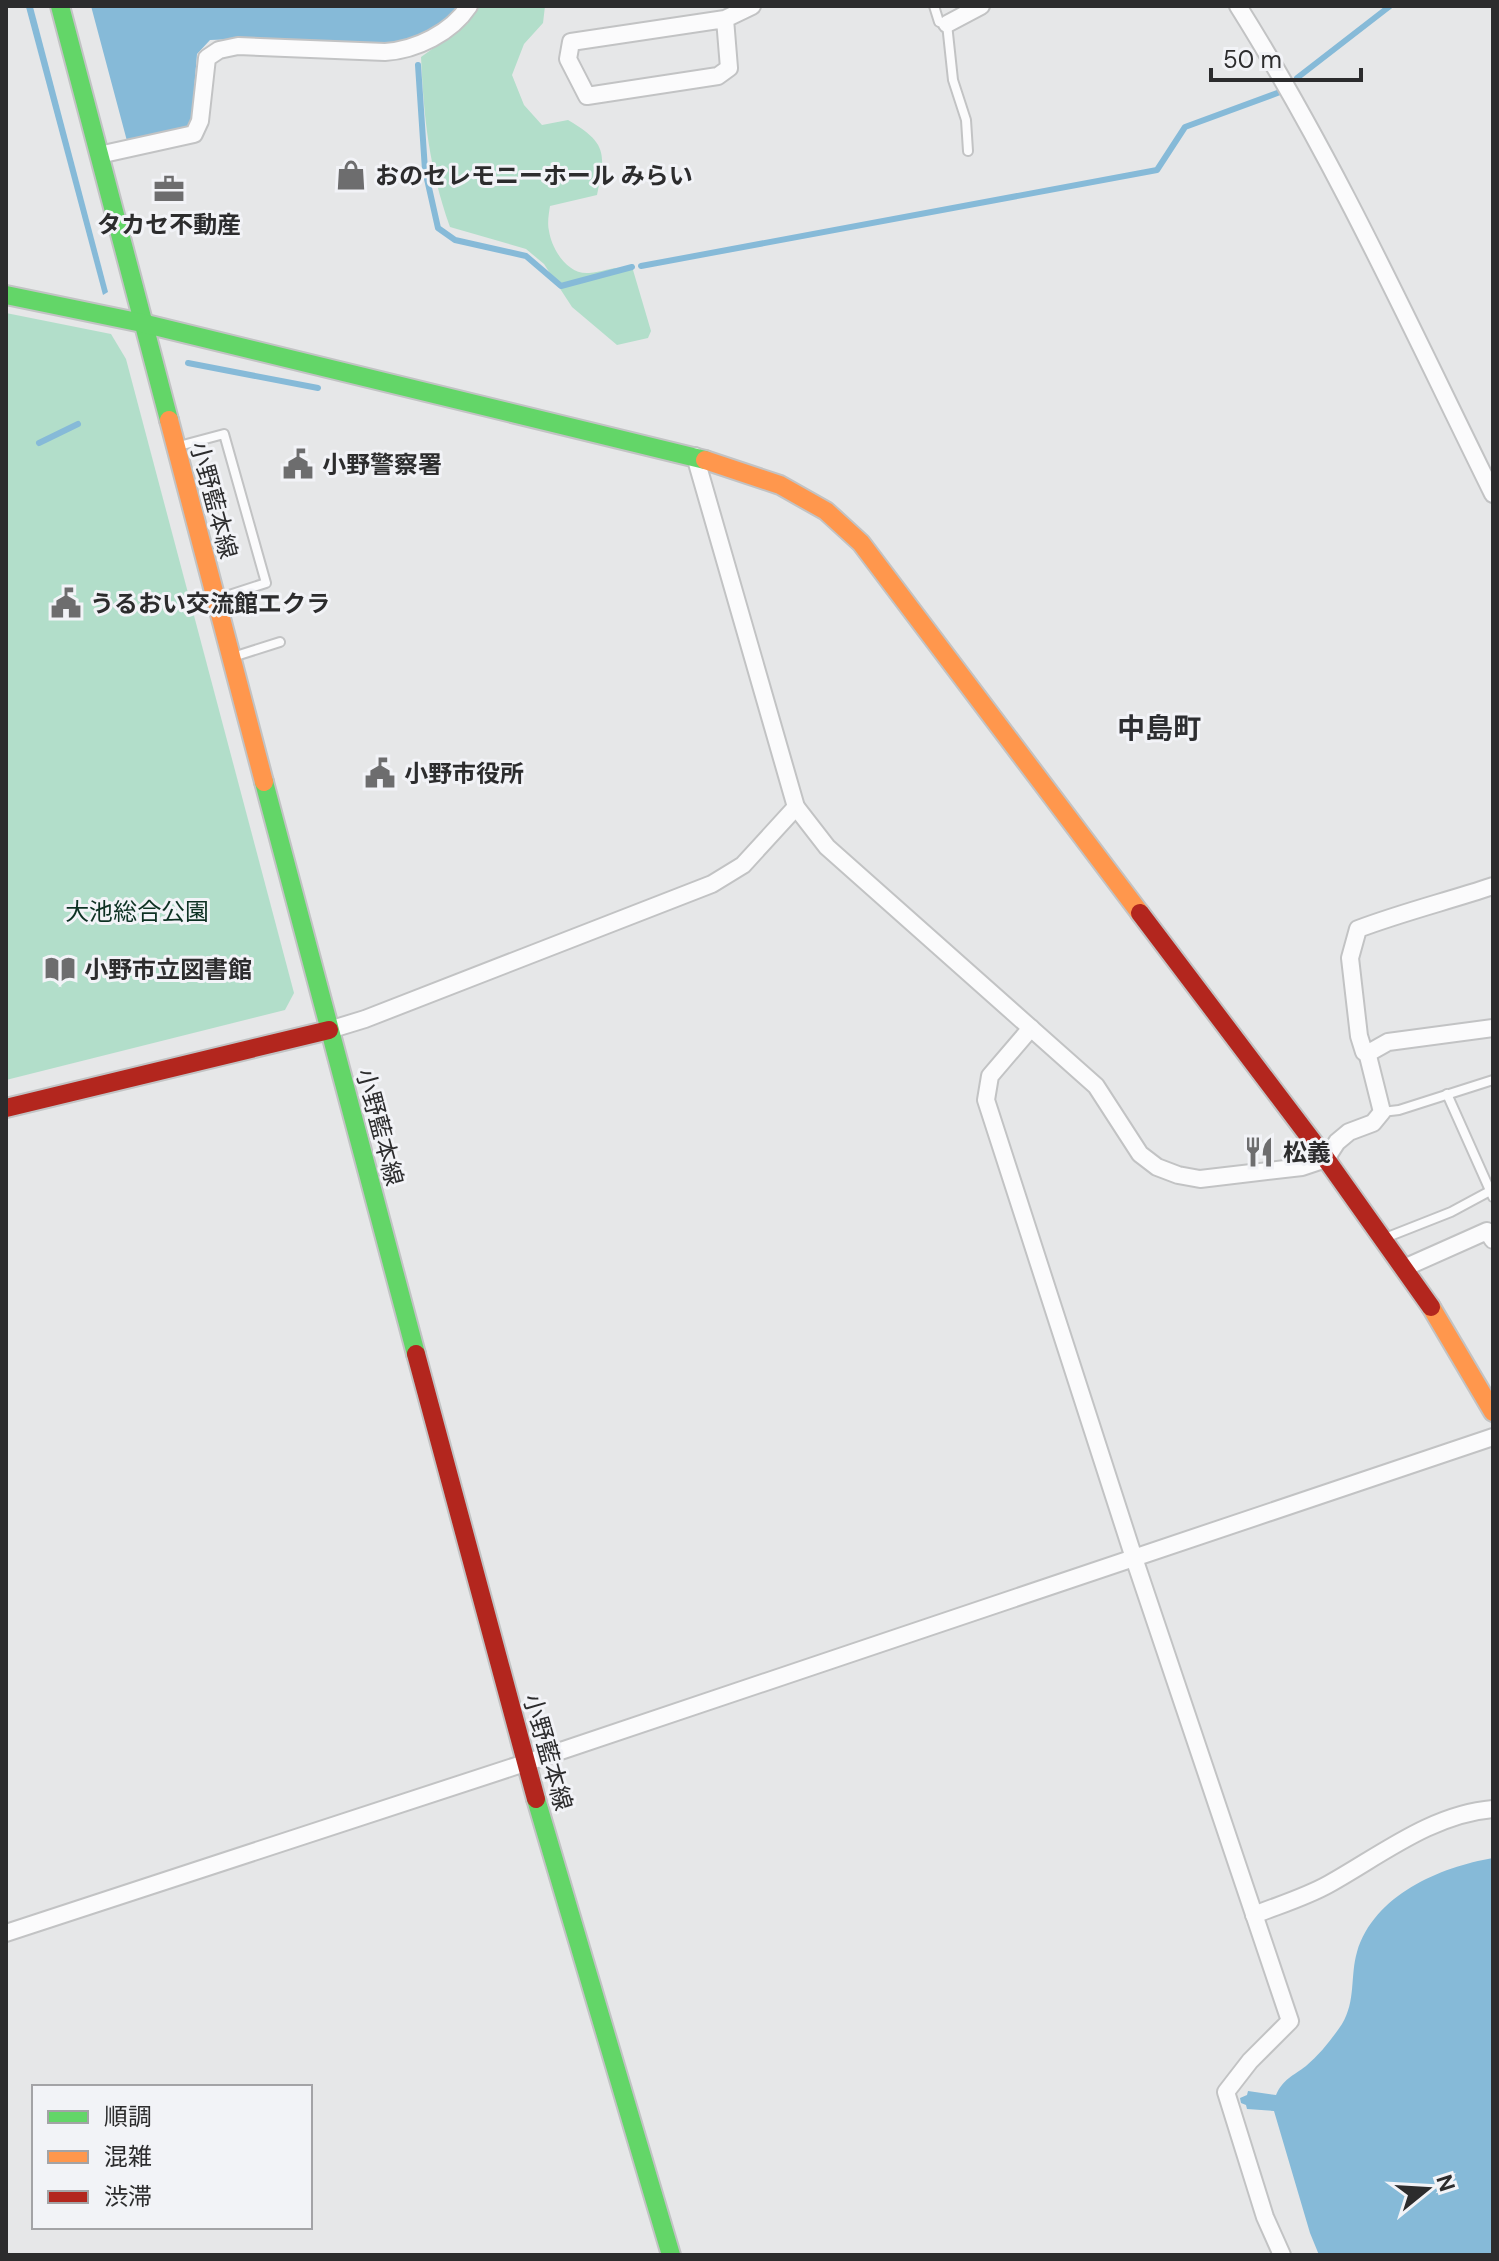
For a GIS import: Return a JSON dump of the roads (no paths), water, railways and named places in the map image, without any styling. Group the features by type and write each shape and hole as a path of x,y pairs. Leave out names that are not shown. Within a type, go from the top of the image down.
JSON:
{"main road":[{"name":"小野藍本線","path":"60,6 525,1763 671,2255"},
{"path":"6,295 142,323 695,456 780,485 826,511 861,543 1326,1159 1426,1299 1491,1406"},
{"path":"6,1108 329,1030"}],"street":[{"path":"99,155 194,134 200,121 207,58 219,50 238,46 273,46 385,52 408,50 432,38 469,6"},
{"path":"725,19 729,68 718,76 587,96 568,59 571,42 725,19 752,6"},
{"path":"947,24 981,6"},
{"path":"1238,6 1281,75 1340,183 1493,494"},
{"path":"695,456 796,807 827,847 1096,1086 1140,1154 1157,1167 1200,1179 1302,1167 1326,1159 1337,1142 1349,1132 1373,1123 1382,1112 1367,1052 1364,1052 1359,1036 1350,958 1358,929 1493,886"},
{"path":"329,1030 365,1019 712,884 743,865 796,807"},
{"path":"1031,1028 990,1076 986,1100 1134,1558 1290,2021 1250,2061 1226,2092 1265,2217 1282,2255"},
{"path":"1367,1052 1388,1042 1493,1028"},
{"path":"1404,1268 1491,1229"},
{"path":"6,1933 525,1763 1134,1558 1490,1444"},
{"path":"1254,1915 1325,1886 1425,1828 1493,1809"}],"lane":[{"path":"934,6 939,22 947,24 953,80 966,120 968,151"},
{"path":"175,447 224,434 266,583 215,599"},
{"path":"231,657 280,642"},
{"path":"1382,1112 1399,1110 1493,1080"},
{"path":"1383,1239 1492,1194 1447,1094"}],"water":[{"path":"91,6 462,6 439,25 406,45 261,38 210,40 197,54 191,126 127,141"},
{"path":"26,7 33,7 108,292 103,295"},
{"path":"1493,1858 1493,2255 1319,2255 1274,2111 1247,2109 1240,2098 1248,2091 1276,2095 1285,2081 1330,2041 1346,2015 1357,1952 1378,1915 1412,1887 1431,1877 1452,1868"}],"waterway":[{"path":"1297,78 1390,6"},
{"path":"418,65 425,170 438,228 455,240 526,256 561,286 632,267"},
{"path":"641,266 1157,170 1185,127 1280,92"},
{"path":"188,363 318,388"},
{"path":"39,443 78,424"}],"place":[{"name":"おのセレモニーホール みらい","path":"351,175"},
{"name":"タカセ不動産","path":"169,189"},
{"name":"小野警察署","path":"298,464"},
{"name":"うるおい交流館エクラ","path":"66,603"},
{"name":"小野市役所","path":"380,773"},
{"name":"小野市立図書館","path":"60,969"},
{"name":"松義","path":"1259,1152"}],"district":[{"name":"中島町","path":"1159,728"}],"park label":[{"name":"大池総合公園","path":"137,911"}]}
